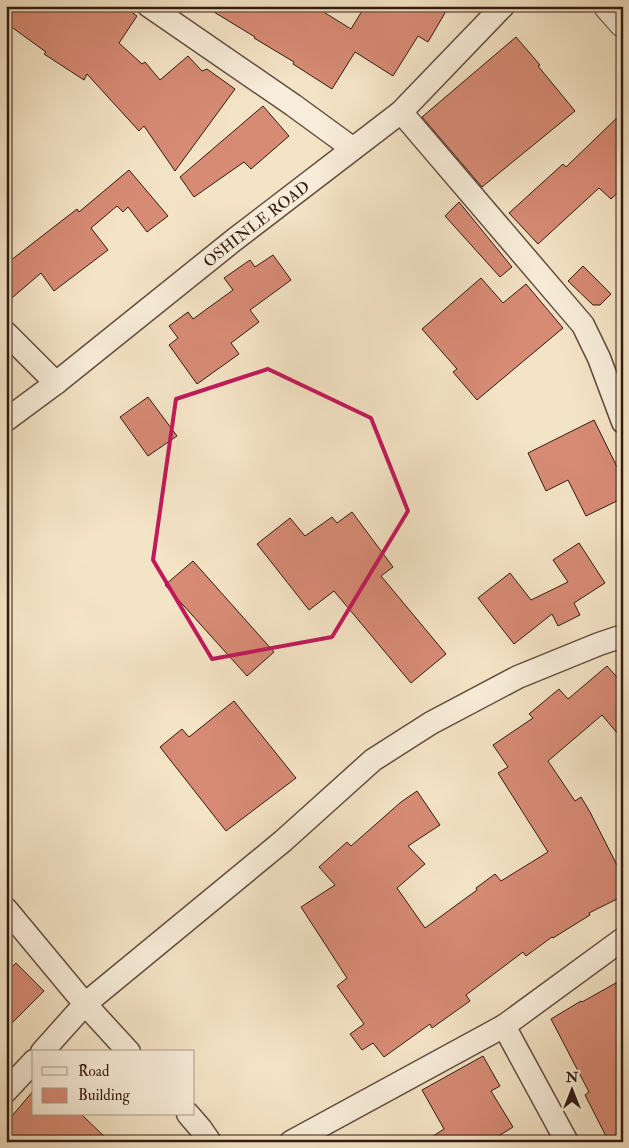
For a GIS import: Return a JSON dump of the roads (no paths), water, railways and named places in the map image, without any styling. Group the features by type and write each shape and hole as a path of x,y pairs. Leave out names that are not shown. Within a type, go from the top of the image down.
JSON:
{"street":[{"path":"149,6 293,104 352,148"},
{"name":"OSHINLE ROAD","path":"6,420 56,383 234,240 401,112 499,12 515,6"},
{"path":"608,6 623,23"},
{"path":"401,112 583,324 599,358 623,422"},
{"path":"6,333 56,383"},
{"path":"44,1050 85,1004 283,841 373,760 431,723 518,677 623,636"},
{"path":"6,909 85,1004 128,1050"},
{"path":"291,1142 504,1026 623,939"},
{"path":"504,1026 567,1142"},
{"path":"6,1091 32,1063"},
{"path":"190,1116 210,1142"}]}
